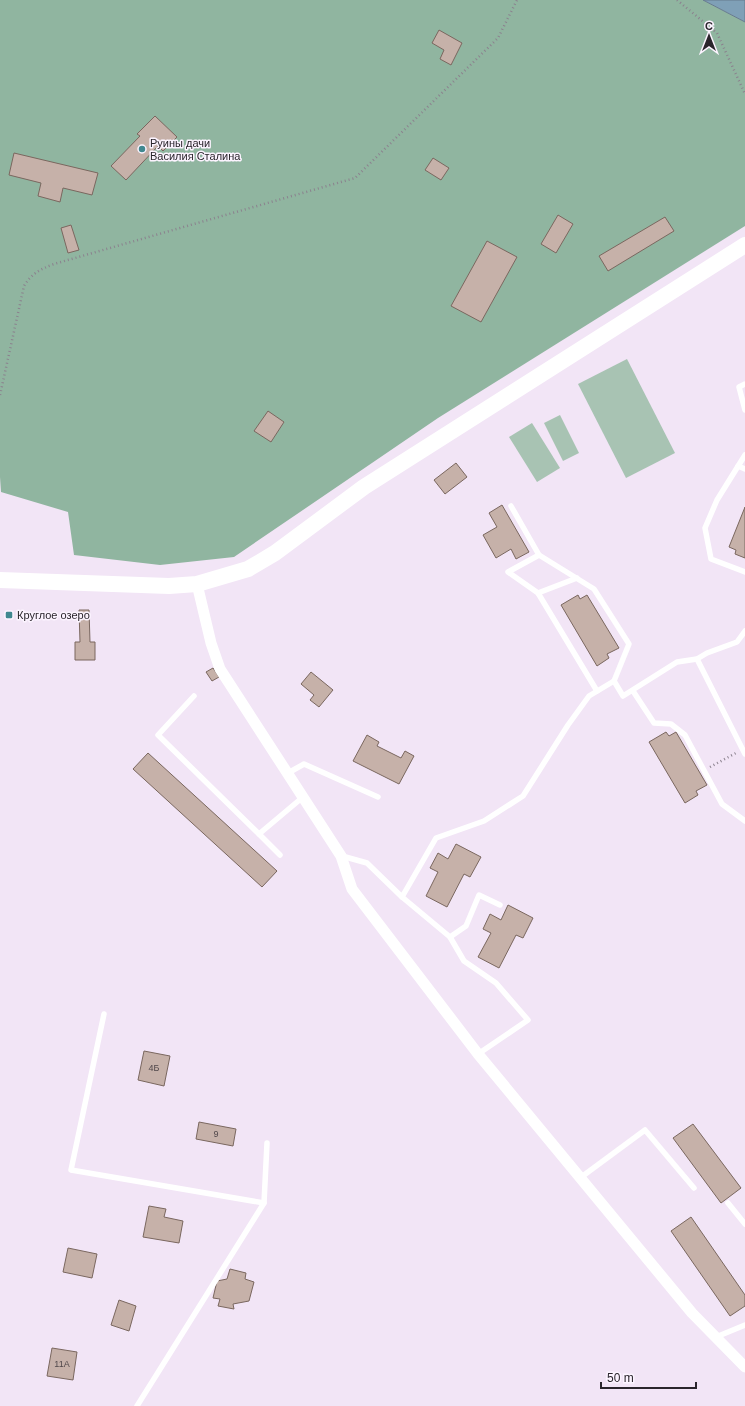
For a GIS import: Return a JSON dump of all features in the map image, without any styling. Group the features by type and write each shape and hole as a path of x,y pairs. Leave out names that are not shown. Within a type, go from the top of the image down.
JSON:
{"main road":[{"path":"0,580 169,586 197,584 248,569 275,552 364,487 745,245"}],"street":[{"path":"197,584 211,643 220,669 342,856 352,889 478,1054 692,1313 745,1367"}],"lane":[{"path":"745,384 739,387 745,410"},
{"path":"745,455 717,500 705,528 711,559 745,572"},
{"path":"738,466 745,469"},
{"path":"402,897 436,838 484,822 523,796 568,725 589,696 614,681 629,644 594,589 539,555 511,506"},
{"path":"539,555 508,572 538,593 597,690"},
{"path":"538,593 577,578"},
{"path":"614,681 624,696 677,662 697,659 707,653 737,642 745,631"},
{"path":"697,659 744,752"},
{"path":"633,691 654,723 671,724 685,735 722,804 745,821"},
{"path":"194,696 158,735 280,855"},
{"path":"288,773 304,764 378,797"},
{"path":"259,834 303,797"},
{"path":"342,856 367,863 402,897 450,937 464,961 496,983 528,1020 478,1054"},
{"path":"450,937 466,926 480,895 500,905"},
{"path":"104,1014 71,1170 264,1203"},
{"path":"580,1178 645,1130 694,1188"},
{"path":"137,1406 264,1203 267,1143"},
{"path":"728,1203 745,1224"},
{"path":"716,1337 745,1325"}],"path":[{"path":"0,395 24,286 29,277 54,264 355,178 498,38 517,0"},
{"path":"677,0 716,33 745,94"},
{"path":"704,770 744,752"}],"green space":[{"path":"0,0 703,0 745,22 745,226 438,418 234,557 160,565 74,555 68,512 1,492"},
{"path":"627,359 675,453 626,478 578,384"},
{"path":"560,415 579,453 563,461 544,423"},
{"path":"532,423 560,468 537,482 509,437"}],"water":[{"path":"703,0 745,0 745,22"}],"building":[{"path":"439,30 462,43 451,65 440,59 444,50 432,43"},
{"name":"Руины дачи Василия Сталина","path":"155,116 177,137 163,151 158,146 126,180 111,166 140,136 137,134"},
{"path":"14,153 98,173 92,195 63,188 60,202 38,196 41,183 9,175"},
{"path":"433,158 449,168 441,180 425,170"},
{"path":"558,215 573,224 556,253 541,244"},
{"path":"665,217 674,231 608,271 599,256"},
{"path":"71,225 79,250 68,253 61,228"},
{"path":"487,241 517,257 481,322 451,306"},
{"path":"268,411 284,422 271,442 254,431"},
{"path":"456,463 467,477 445,494 434,480"},
{"path":"502,505 529,552 516,559 511,549 496,558 483,535 497,527 489,513"},
{"path":"745,507 745,558 735,554 736,550 729,547"},
{"path":"578,595 580,599 587,595 619,648 607,654 609,658 597,666 561,605"},
{"path":"79,610 89,610 90,642 95,642 95,660 75,660 75,642 80,642"},
{"path":"213,668 219,677 212,681 206,672"},
{"path":"311,672 333,690 319,707 310,700 314,695 301,684"},
{"path":"666,732 669,736 676,732 707,785 696,791 698,795 685,803 649,742"},
{"path":"367,735 379,742 377,746 401,758 405,751 414,756 399,784 353,761"},
{"path":"148,753 277,871 262,887 133,769"},
{"path":"456,844 481,857 470,877 464,874 447,907 426,896 438,872 430,868 438,853 448,859"},
{"path":"508,905 533,918 523,938 516,935 499,968 478,957 491,933 483,929 490,914 501,920"},
{"path":"144,1051 170,1056 164,1086 138,1080"},
{"path":"199,1122 236,1129 233,1146 196,1139"},
{"path":"693,1124 741,1188 721,1203 673,1138"},
{"path":"149,1206 166,1209 164,1217 183,1221 179,1243 143,1237"},
{"path":"691,1217 745,1295 745,1306 730,1316 671,1231"},
{"path":"68,1248 97,1254 92,1278 63,1272"},
{"path":"230,1269 246,1273 245,1279 254,1282 249,1301 233,1304 234,1309 218,1306 220,1299 213,1298 217,1281 227,1279"},
{"path":"119,1300 136,1306 129,1331 111,1325"},
{"path":"52,1348 77,1352 73,1380 47,1376"}],"place":[{"name":"Руины дачи Василия Сталина","path":"142,149"},
{"name":"Круглое озеро","path":"9,615"}]}
